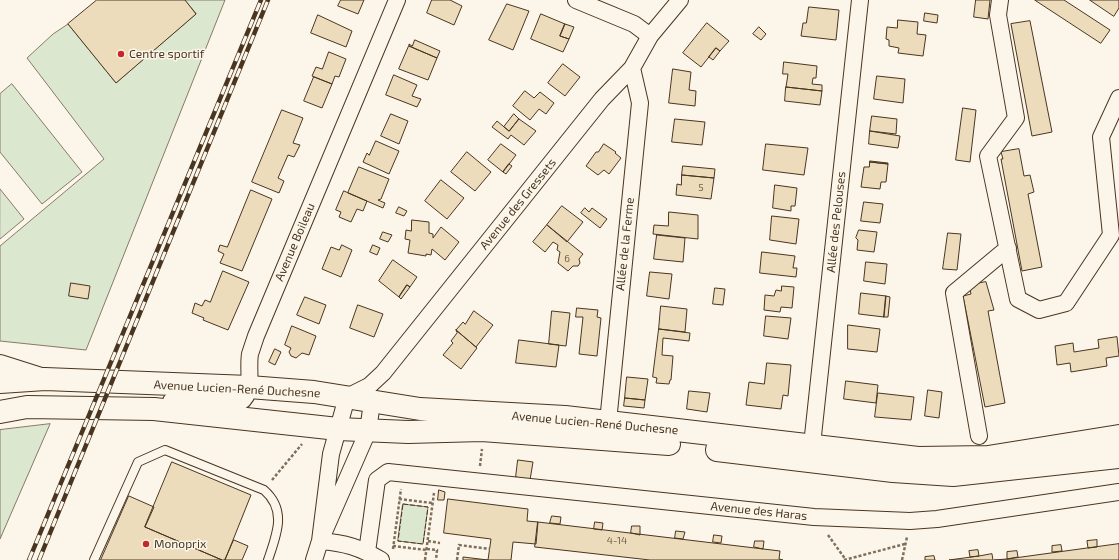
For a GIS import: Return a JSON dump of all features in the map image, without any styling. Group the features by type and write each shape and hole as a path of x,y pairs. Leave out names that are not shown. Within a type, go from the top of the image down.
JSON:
{"main road":[{"name":"Avenue Lucien-René Duchesne","path":"0,382 45,379 249,387 314,392 420,410 565,417 918,458 996,456 1119,436"},
{"name":"Avenue Lucien-René Duchesne","path":"0,412 27,407 154,409 302,426 368,431 408,432 482,430 652,442 893,471 953,475 1119,457"}],"street":[{"name":"Avenue Boileau","path":"154,409 165,402 175,400 235,405 240,404 245,398 249,387 250,354 256,336 397,0"},
{"path":"576,0 634,24 650,36"},
{"name":"Avenue des Gressets","path":"347,397 370,386 383,373 602,99 632,68 650,36 680,0"},
{"name":"Allée des Pelouses","path":"812,445 860,0"},
{"path":"1000,0 998,15 1016,118 988,156 1018,299 1039,310 1066,302 1111,235 1101,137 1119,98"},
{"name":"Allée de la Ferme","path":"608,422 640,103 636,79 632,68"},
{"path":"979,436 954,293 1008,248"},
{"path":"0,365 45,379"},
{"path":"320,541 331,454 347,397"},
{"path":"314,560 320,541 368,431 372,402"},
{"path":"320,541 343,542 380,555 377,480 388,472 400,474"},
{"name":"Avenue des Haras","path":"400,474 814,517 910,521 937,519 1119,492"}],"lane":[{"path":"94,560 138,462 165,450 264,490 270,496 279,513 275,540 268,560"}],"path":[{"path":"264,490 302,445 302,426"},
{"path":"479,482 482,430"},
{"path":"393,546 399,498 400,474"},
{"path":"425,560 436,477"},
{"path":"399,498 432,503"},
{"path":"814,517 845,560 905,544"},
{"path":"902,560 910,521"},
{"path":"428,541 440,543"},
{"path":"457,560 459,545 490,549"},
{"path":"380,555 393,546 427,549 437,550 436,560"}],"green space":[{"path":"185,0 225,0 86,350 0,341 0,246 104,159 27,58 53,34 68,24 116,83 196,14"},
{"path":"12,84 82,172 42,204 0,152 0,94"},
{"path":"0,189 24,219 0,239"},
{"path":"50,424 0,539 0,430"},
{"path":"403,504 428,507 423,544 398,541"}],"building":[{"name":"Centre sportif","path":"97,0 185,0 196,14 116,83 68,24"},
{"path":"341,0 364,0 358,14 338,6"},
{"path":"432,0 450,0 462,6 454,25 427,13"},
{"path":"976,0 990,0 988,19 974,17"},
{"path":"1035,0 1064,0 1110,30 1101,43"},
{"path":"1090,0 1119,0 1119,8 1114,16"},
{"path":"507,4 529,11 513,50 489,40"},
{"path":"809,7 839,10 836,40 801,36 803,23 806,23"},
{"path":"925,13 938,15 937,23 924,21"},
{"path":"541,14 565,24 560,36 569,39 563,52 531,39"},
{"path":"318,15 352,31 346,47 311,33"},
{"path":"898,20 918,22 917,34 926,35 923,56 898,53 899,48 889,46 889,40 886,39 887,27 897,28"},
{"path":"1030,21 1052,132 1032,136 1011,24"},
{"path":"707,23 729,41 720,51 716,48 701,67 683,53"},
{"path":"565,24 574,27 569,39 560,36"},
{"path":"759,27 766,34 761,40 753,34"},
{"path":"415,40 440,51 437,58 409,46 409,44 412,46"},
{"path":"409,46 437,58 428,80 399,69"},
{"path":"716,48 720,51 713,60 709,57"},
{"path":"329,52 346,59 339,77 335,76 332,84 312,76 316,67 322,69"},
{"path":"784,62 817,66 816,78 813,78 812,84 822,85 822,91 786,87 788,74 783,74"},
{"path":"563,64 580,77 565,96 548,83"},
{"path":"673,69 691,72 689,90 696,91 695,106 669,103"},
{"path":"394,75 417,85 412,96 421,99 417,107 386,95"},
{"path":"877,76 905,79 903,103 874,99"},
{"path":"314,77 332,84 322,108 304,101"},
{"path":"786,87 822,91 820,105 785,101"},
{"path":"525,91 534,98 540,92 554,103 546,114 539,109 530,120 513,106"},
{"path":"963,108 976,110 970,162 956,160"},
{"path":"282,110 303,118 293,143 300,145 294,157 288,155 278,178 284,181 279,193 252,182"},
{"path":"391,114 408,121 399,144 381,136"},
{"path":"514,114 519,119 509,131 504,127"},
{"path":"872,116 897,119 896,134 870,131"},
{"path":"519,119 536,131 524,145 511,135 508,139 492,127 497,121 509,131"},
{"path":"675,119 705,122 702,145 672,142"},
{"path":"870,131 900,136 898,148 869,144"},
{"path":"376,141 399,151 389,174 363,162 367,153 369,155"},
{"path":"501,144 516,155 503,172 488,160"},
{"path":"604,144 616,152 615,153 621,158 609,174 604,170 598,175 586,166"},
{"path":"766,144 808,148 804,175 763,170"},
{"path":"1019,149 1024,176 1030,175 1034,192 1028,194 1042,267 1022,271 1001,159 1003,159 1001,152"},
{"path":"467,152 491,172 475,191 451,172"},
{"path":"870,162 888,163 888,164"},
{"path":"870,162 888,164 886,182 881,182 880,189 861,187 864,167 869,167"},
{"path":"509,164 512,166 506,174 503,172"},
{"path":"683,166 715,169 714,178 682,175"},
{"path":"359,167 389,179 381,199 378,200 385,203 383,208 348,193"},
{"path":"682,175 714,178 711,199 676,195 677,184 681,185"},
{"path":"441,180 464,198 447,219 425,201"},
{"path":"775,185 797,188 795,206 791,206 791,211 773,208"},
{"path":"251,190 272,199 242,271 220,263 224,254 218,251 220,245 227,247"},
{"path":"344,191 367,201 363,211 357,209 351,222 339,217 341,212 336,210"},
{"path":"864,202 883,204 880,223 861,221"},
{"path":"562,206 583,222 567,242 547,225"},
{"path":"399,207 407,211 404,216 396,213"},
{"path":"585,208 589,212 592,208 607,219 600,228 581,213"},
{"path":"669,212 698,215 698,239 653,234 654,225 668,226"},
{"path":"772,216 799,219 796,244 770,240"},
{"path":"412,220 429,222 429,233 433,234 433,238 441,227 459,242 445,260 432,249 431,255 426,254 426,256 408,253 410,240 405,239 406,230 411,231"},
{"path":"547,225 583,254 579,259 580,263 578,266 573,266 568,271 558,263 560,252 557,250 558,245 553,242 545,252 533,242"},
{"path":"859,230 877,232 874,252 857,250 858,240 856,238"},
{"path":"383,232 392,235 388,242 380,239"},
{"path":"948,233 961,234 957,270 943,269"},
{"path":"657,235 685,238 683,262 654,259"},
{"path":"342,245 352,250 341,277 322,269 331,247 339,250"},
{"path":"373,245 380,248 377,255 370,252"},
{"path":"762,252 795,256 793,268 797,268 796,277 760,273"},
{"path":"393,260 417,277 410,287 407,285 399,297 379,281"},
{"path":"866,262 887,264 885,284 864,281"},
{"path":"223,271 249,282 228,330 203,320 204,318 192,313 195,303 202,306 205,300 210,302"},
{"path":"650,272 672,274 669,299 647,296"},
{"path":"986,282 994,310 988,311 1005,403 985,407 963,296 971,294 969,285"},
{"path":"71,283 90,286 88,299 69,296"},
{"path":"407,285 410,287 401,299 399,297"},
{"path":"782,286 794,287 792,308 781,307 780,312 764,310 765,295 774,296 776,290 781,291"},
{"path":"715,288 725,289 723,305 713,304"},
{"path":"861,293 886,296 884,317 859,314"},
{"path":"886,296 890,297 888,317 884,317"},
{"path":"305,297 326,305 319,324 297,315"},
{"path":"358,305 383,314 374,337 350,328"},
{"path":"661,306 687,309 685,332 659,329"},
{"path":"577,308 598,310 597,317 601,318 597,356 579,354 583,317 576,317"},
{"path":"474,311 493,325 476,347 456,330 463,322 465,324"},
{"path":"552,311 570,313 566,346 549,344"},
{"path":"766,316 791,318 788,339 764,336"},
{"path":"848,325 880,329 877,352 848,349"},
{"path":"292,326 316,336 309,355 302,353 296,358 291,356 289,352 291,348 285,345"},
{"path":"659,329 690,333 689,341 663,338 662,355 673,356 671,380 669,384 656,383 657,378 653,377"},
{"path":"456,330 477,348 461,369 443,355 453,343 451,341 457,333"},
{"path":"1117,337 1119,356 1106,358 1107,366 1071,372 1070,363 1057,365 1055,346 1073,343 1074,352 1099,348 1098,340"},
{"path":"519,340 559,345 556,367 516,363"},
{"path":"275,349 281,352 275,365 269,362"},
{"path":"767,363 791,365 788,396 783,395 781,409 746,405 749,382 764,384"},
{"path":"627,377 648,379 645,400 625,398"},
{"path":"846,381 878,385 876,403 844,399"},
{"path":"928,390 942,392 939,418 925,416"},
{"path":"689,391 710,393 707,412 687,409"},
{"path":"878,393 914,397 911,420 875,417"},
{"path":"625,398 645,400 644,408 624,406"},
{"path":"518,460 533,462 530,480 516,477"},
{"path":"172,462 251,495 225,560 145,527"},
{"path":"439,490 445,492 444,500 438,500"},
{"name":"Monoprix","path":"129,496 154,507 145,527 222,560 101,560"},
{"path":"448,499 528,509 527,521 538,522 536,544 513,542 511,560 488,560 491,539 444,533"},
{"path":"552,516 561,517 560,524 550,523"},
{"path":"538,522 780,551 779,559 783,560 650,560 535,547"},
{"path":"595,522 603,523 602,530 594,529"},
{"path":"632,526 640,526 640,535 631,533"},
{"path":"676,531 685,532 683,539 675,538"},
{"path":"714,535 722,536 721,543 713,542"},
{"name":"Monoprix","path":"234,540 248,546 242,560 225,560"},
{"path":"1097,540 1097,547 1088,548 1087,541"},
{"path":"755,541 764,541 763,549 754,547"},
{"path":"1119,544 1119,560 994,560 1007,559"},
{"path":"1061,545 1062,551 1052,552 1052,546"},
{"path":"978,550 979,556 970,557 969,551"},
{"path":"1017,551 1018,557 1007,559 1007,552"},
{"path":"992,554 993,560 949,560 979,556"},
{"path":"934,556 935,560 925,560 925,557"},
{"path":"463,557 488,560 463,560"}],"railway":[{"path":"29,560 261,0"},
{"path":"39,560 268,0"}],"fence":[{"path":"403,504 428,507 423,544 398,541 403,504"}],"place":[{"name":"Centre sportif","path":"121,54"},
{"name":"Monoprix","path":"146,544"}]}
